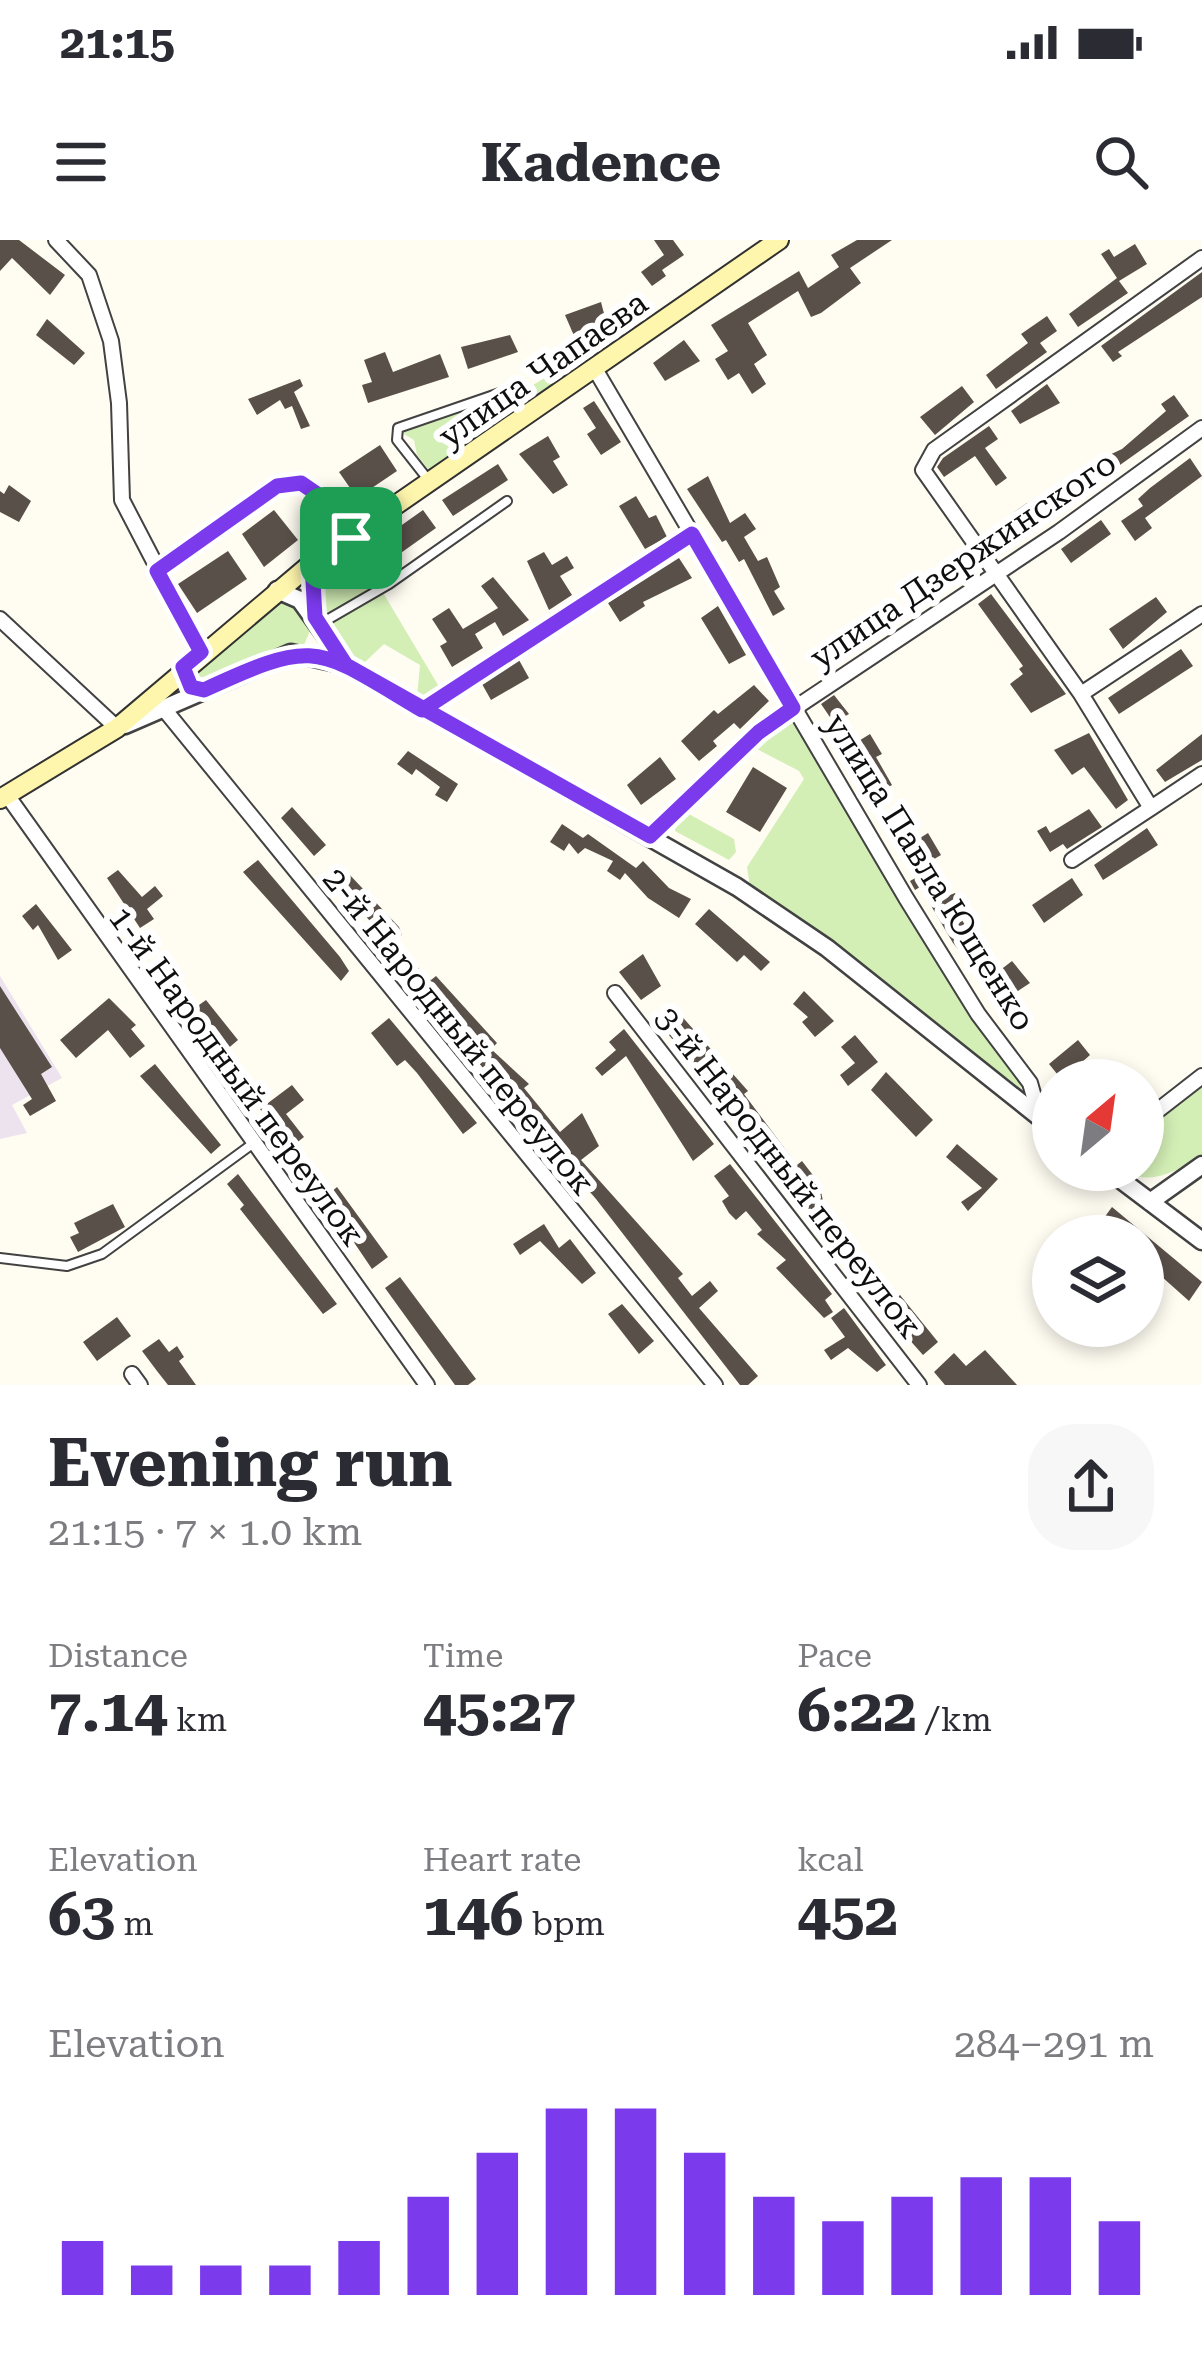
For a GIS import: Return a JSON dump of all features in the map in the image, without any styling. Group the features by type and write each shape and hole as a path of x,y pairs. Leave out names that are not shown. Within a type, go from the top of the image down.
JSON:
{"main road":[{"name":"улица Чапаева","path":"3,797 117,728 183,667 312,563 779,240"}],"street":[{"path":"56,240 89,275 111,341 119,403 122,500 201,652"},
{"path":"1151,808 1081,694 928,482 924,460 1202,258"},
{"name":"улица Павла Ющенко","path":"595,369 978,1014 1032,1088"},
{"name":"улица Дзержинского","path":"650,836 759,732 996,575 1202,428"},
{"path":"422,710 692,534"},
{"path":"312,563 317,621"},
{"path":"277,590 300,600 346,665"},
{"path":"1081,694 1202,614"},
{"path":"0,620 117,728 291,653 346,665"},
{"name":"улица Павла Ющенко","path":"346,665 650,836 827,948 1032,1111"},
{"path":"183,667 191,687 204,690"},
{"name":"2-й Народный переулок","path":"164,710 715,1385"},
{"path":"1072,860 1202,774"},
{"name":"1-й Народный переулок","path":"3,797 427,1385"},
{"name":"3-й Народный переулок","path":"615,993 920,1385"},
{"path":"1164,1106 1202,1076"},
{"path":"1150,1202 1202,1165"},
{"path":"1136,1191 1202,1241"}],"lane":[{"path":"431,483 397,440 398,428 517,388"},
{"path":"157,571 277,486 301,483 317,494 351,538"},
{"path":"317,621 388,584 507,501"},
{"path":"0,1258 67,1266 103,1254 251,1145"}],"shaded area":[{"path":"0,976 62,1078 12,1105 27,1133 0,1139"}],"green space":[{"path":"568,364 570,377 431,473 417,455 414,440 404,434 408,425 528,388"},
{"path":"354,544 441,690 417,697 420,665 384,644 364,663 356,662 338,641 323,607 317,568"},
{"path":"277,600 298,604 312,626 304,645 196,677 195,669"},
{"path":"785,722 798,724 1023,1090 750,887 747,867 804,779 799,771 755,748"},
{"path":"687,813 734,839 736,852 729,860 675,831 677,818"},
{"path":"1202,1080 1202,1154 1164,1174 1164,1110"}],"building":[{"path":"0,240 19,240 65,275 50,295 12,258 0,271"},
{"path":"654,240 673,240 684,255 662,270 666,276 652,286 641,272 664,255"},
{"path":"857,240 892,240 850,268 861,283 821,313 811,317 798,291 748,323 767,355 754,364 766,384 752,394 739,373 728,380 715,359 728,351 711,325 799,271 808,288 839,267 831,255"},
{"path":"1135,244 1147,264 1119,281 1128,293 1078,327 1069,314 1117,278 1101,254 1109,249 1114,257"},
{"path":"1202,272 1202,297 1118,352 1122,356 1113,362 1101,346"},
{"path":"601,302 607,325 575,338 565,315"},
{"path":"1047,316 1057,331 1040,343 1047,352 996,389 986,375 1028,343 1021,334"},
{"path":"47,319 85,353 74,365 36,335"},
{"path":"510,335 518,352 468,369 461,347"},
{"path":"684,340 700,361 665,381 653,363"},
{"path":"385,352 393,372 440,354 449,377 368,403 362,385 372,382 364,360"},
{"path":"300,379 303,386 294,392 310,426 301,429 292,406 285,409 280,400 257,415 248,399"},
{"path":"1047,384 1060,403 1020,424 1011,411"},
{"path":"962,386 974,402 935,435 920,417"},
{"path":"1174,395 1189,416 996,553 985,539 1017,516 1014,512 1027,503 1033,512 1093,472 1088,465 1122,449 1166,411 1161,404"},
{"path":"594,401 621,442 601,455 587,434 596,428 583,408"},
{"path":"989,426 998,439 985,448 1007,478 996,486 975,456 944,477 937,467 943,458"},
{"path":"548,436 560,457 553,461 568,485 553,494 519,454"},
{"path":"380,445 397,471 357,498 339,472"},
{"path":"1190,458 1202,476 1145,518 1152,528 1135,541 1121,521 1143,506 1138,499 1150,488"},
{"path":"498,464 508,480 453,516 442,500"},
{"path":"708,476 730,523 745,513 756,529 744,537 758,561 767,557 780,587 774,591 785,609 773,616 744,559 739,562 726,540 722,542 687,489"},
{"path":"9,485 31,501 19,522 0,512 0,491 4,494"},
{"path":"636,496 649,518 656,515 667,537 645,549 619,506"},
{"path":"274,510 298,540 264,567 242,534"},
{"path":"423,510 436,528 381,567 368,549"},
{"path":"1101,520 1111,534 1071,563 1061,549"},
{"path":"228,551 247,579 197,613 178,584"},
{"path":"544,552 552,565 567,556 574,568 560,576 572,595 549,610 527,561"},
{"path":"679,558 692,578 643,602 645,606 620,622 608,603"},
{"path":"493,577 529,620 503,636 495,622 475,634 483,648 452,667 440,646 447,642 432,619 449,608 463,629 498,608 481,586"},
{"path":"991,594 1066,694 1031,713 1010,684 1023,674 1019,669 1023,666 978,604"},
{"path":"1156,597 1167,612 1123,649 1109,629"},
{"path":"718,606 746,655 729,664 701,618"},
{"path":"1181,649 1193,666 1119,714 1108,698"},
{"path":"519,660 529,678 491,700 482,684"},
{"path":"754,685 769,701 740,729 734,723 713,741 717,746 699,761 681,741 714,710 718,714"},
{"path":"834,695 849,714 842,718 857,742 870,734 882,754 876,757 892,785 875,795 841,740 833,745 825,732 836,726 821,704"},
{"path":"1089,733 1128,800 1116,809 1084,767 1072,775 1054,750"},
{"path":"1202,734 1202,760 1165,782 1156,770"},
{"path":"408,751 458,784 447,802 435,795 440,787 416,769 412,775 397,764"},
{"path":"660,757 676,779 641,805 627,785"},
{"path":"753,767 787,788 760,832 726,812"},
{"path":"292,807 326,845 314,856 281,818"},
{"path":"1089,809 1102,827 1067,849 1063,844 1050,852 1037,831 1046,826 1050,833"},
{"path":"906,814 920,838 928,833 941,855 924,865 939,891 945,887 950,895 955,893 967,913 960,917 984,955 999,971 1012,961 1030,983 1001,1002 953,943 920,887 915,890 910,881 919,876 886,825"},
{"path":"562,824 583,838 588,834 636,868 643,861 669,888 691,899 679,918 648,898 625,873 620,880 607,871 613,861 585,848 578,854 569,843 564,851 550,842"},
{"path":"1147,828 1158,845 1103,880 1094,865"},
{"path":"258,860 340,957 349,971 341,981 243,872"},
{"path":"118,870 142,897 155,886 163,896 147,909 154,919 140,928 107,878"},
{"path":"348,873 399,927 402,935 390,944 336,882"},
{"path":"1072,878 1083,895 1044,923 1032,905"},
{"path":"36,904 72,950 58,960 38,925 33,930 22,916"},
{"path":"709,909 770,962 761,971 744,955 737,962 695,924"},
{"path":"402,952 431,980 436,976 497,1043 491,1049 529,1084 524,1088 560,1132 582,1113 599,1146 581,1160 683,1274 678,1278 692,1296 710,1281 718,1291 699,1308 758,1376 748,1385 740,1385 596,1199 434,1011 438,1008 423,987 395,958"},
{"path":"643,954 661,986 641,1000 619,972"},
{"path":"0,986 52,1067 41,1074 56,1101 30,1116 23,1105 32,1099 0,1048"},
{"path":"804,991 834,1021 815,1037 802,1022 808,1017 793,1004"},
{"path":"109,998 136,1025 131,1029 145,1046 130,1058 108,1030 76,1058 60,1040"},
{"path":"206,1000 238,1040 225,1051 192,1010"},
{"path":"678,1012 748,1091 744,1094 797,1165 802,1161 819,1183 823,1201 840,1222 826,1233 661,1025"},
{"path":"389,1018 477,1123 463,1134 417,1073 405,1060 397,1066 371,1033"},
{"path":"624,1029 714,1144 693,1161 626,1056 602,1076 595,1068 616,1050 609,1042"},
{"path":"855,1035 878,1062 848,1086 840,1075 855,1063 841,1047"},
{"path":"1078,1040 1090,1055 1086,1059 1055,1059"},
{"path":"155,1064 221,1145 211,1154 140,1076"},
{"path":"886,1072 933,1120 916,1137 871,1090"},
{"path":"292,1085 304,1100 286,1114 304,1137 290,1148 260,1109"},
{"path":"957,1144 998,1179 968,1211 961,1202 982,1188 946,1157"},
{"path":"730,1164 832,1294 825,1300 833,1312 824,1318 776,1268 786,1260 757,1234 762,1230 746,1211 736,1220 729,1213 722,1201 729,1196 714,1176"},
{"path":"238,1174 337,1304 323,1314 240,1209 244,1205 227,1184"},
{"path":"337,1187 388,1257 372,1269 324,1198"},
{"path":"113,1204 125,1227 78,1252 70,1237 79,1233 74,1223"},
{"path":"544,1224 559,1248 570,1239 596,1273 582,1284 540,1241 520,1255 513,1244"},
{"path":"1164,1250 1202,1282 1189,1301 1164,1279"},
{"path":"400,1277 476,1379 468,1385 455,1385 385,1288"},
{"path":"900,1295 938,1342 923,1355 883,1310"},
{"path":"622,1304 654,1341 639,1354 608,1314"},
{"path":"844,1308 886,1365 877,1372 848,1348 831,1360 824,1350 845,1337 831,1318"},
{"path":"117,1317 131,1336 97,1361 83,1342"},
{"path":"159,1339 169,1352 177,1346 184,1357 179,1361 196,1385 168,1385 142,1351"},
{"path":"985,1350 1017,1385 945,1385 934,1372 954,1353 966,1366"}],"route":[{"path":"351,538 312,563 310,586 315,617 328,644 346,665 422,710 650,836 759,732 793,708 692,534 422,710 346,665 314,654 291,653 204,690 191,687 183,667 201,652 157,571 277,486 301,483 317,494 351,538"}]}
